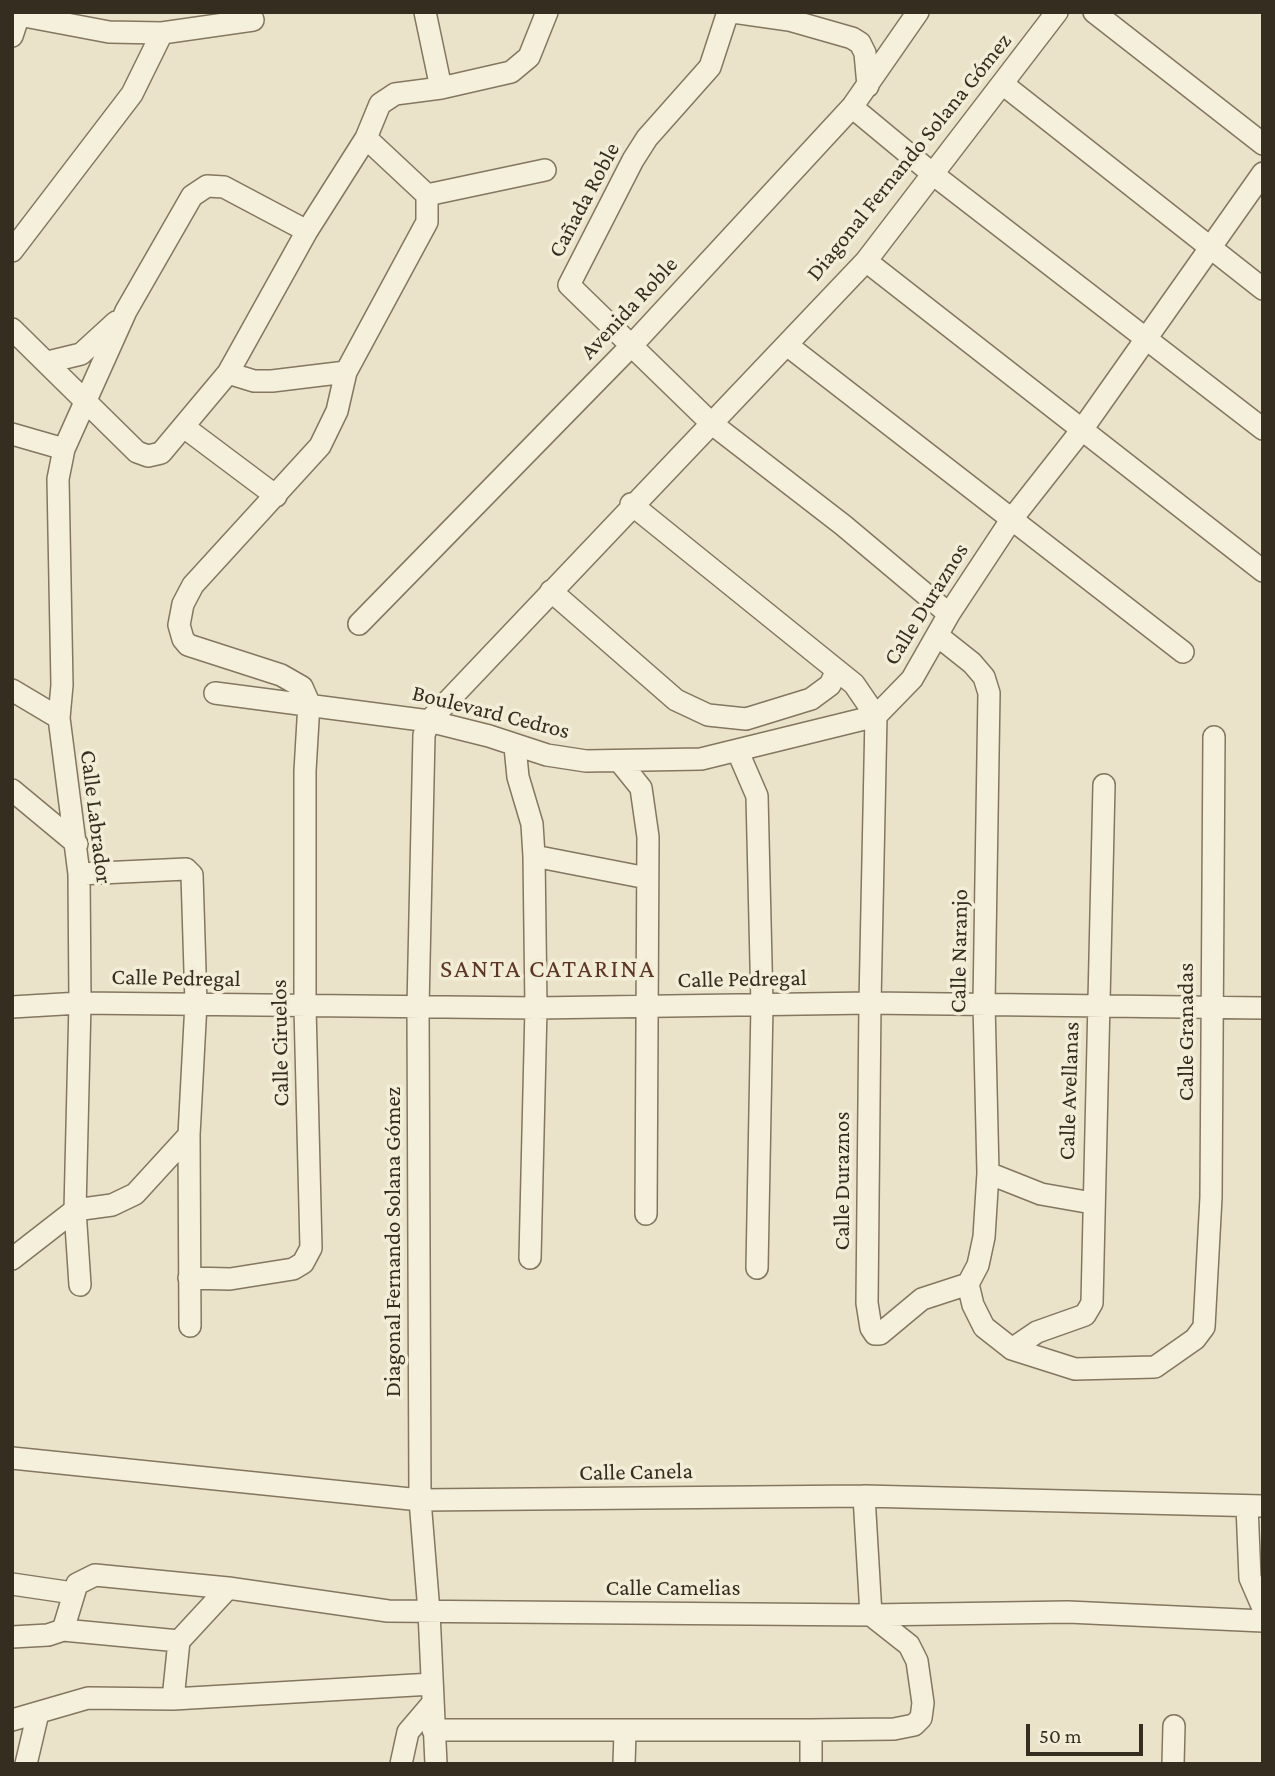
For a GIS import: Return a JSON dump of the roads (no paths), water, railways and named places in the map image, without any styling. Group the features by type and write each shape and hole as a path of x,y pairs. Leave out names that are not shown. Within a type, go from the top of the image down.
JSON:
{"street":[{"path":"425,12 440,88"},
{"path":"12,329 136,452 148,456 161,453 228,373 307,231 366,138 380,104 395,94 440,88 511,72 521,66 528,57 547,12"},
{"name":"Cañada Roble","path":"728,12 710,67 648,138 633,160 569,285 633,344 711,423 844,525 949,614"},
{"path":"733,12 790,16 860,43 865,53 868,86"},
{"name":"Avenida Roble","path":"359,624 633,344 852,107 918,12"},
{"name":"Diagonal Fernando Solana Gómez","path":"436,1764 429,1612 420,1500 418,1007 425,735 429,720 631,504 866,261 1004,85 1057,12"},
{"path":"1094,12 1263,144"},
{"path":"12,36 20,14 109,32 162,33 253,20"},
{"path":"12,251 132,94 162,33"},
{"path":"1004,85 1263,289"},
{"path":"852,107 934,176 1149,338 1263,429"},
{"path":"309,703 302,687 281,675 195,650 183,639 179,625 183,604 192,585 276,496 330,429 346,372 427,222 427,195 366,138"},
{"path":"427,195 545,170"},
{"name":"Calle Duraznos","path":"968,1284 922,1299 887,1330 875,1334 867,1303 876,716 912,679 939,636 949,614 1011,520 1149,338 1263,173"},
{"path":"48,362 80,354 127,311 192,196 208,186 224,187 307,231"},
{"path":"866,261 1263,571"},
{"name":"Calle Labrador","path":"80,1285 75,1210 80,1003 79,874 77,844 60,741 62,685 58,479 64,449 83,401 127,311"},
{"path":"787,345 1184,652"},
{"path":"228,373 254,381 272,381 346,372"},
{"path":"184,427 276,496"},
{"path":"12,434 64,449"},
{"path":"631,504 854,684 876,716"},
{"path":"551,590 676,700 708,715 746,719 811,699 825,691 836,672"},
{"name":"Calle Naranjo","path":"939,636 972,663 984,677 989,693 984,1003 988,1173 984,1237 978,1265 968,1284"},
{"path":"12,690 59,718"},
{"name":"Boulevard Cedros","path":"215,693 429,720 489,736 515,747 586,761 701,758 738,752 876,716"},
{"name":"Calle Ciruelos","path":"189,1278 230,1279 293,1269 308,1257 311,1248 305,1007 305,771 309,703"},
{"name":"Calle Granadas","path":"1012,1349 1075,1369 1132,1370 1155,1367 1195,1339 1204,1327 1211,1197 1214,737"},
{"path":"515,747 518,777 532,824 534,856 536,1008 530,1258"},
{"path":"738,752 757,796 762,1005 757,1268"},
{"path":"621,762 642,788 648,837 646,1214"},
{"name":"Calle Avellanas","path":"1012,1349 1037,1332 1085,1315 1092,1303 1092,1203 1104,785"},
{"path":"12,790 77,844"},
{"path":"534,856 647,878"},
{"path":"79,874 186,869 192,875 196,1003 189,1135 190,1326"},
{"name":"Calle Pedregal","path":"12,1007 80,1003 536,1008 984,1003 1263,1008"},
{"path":"12,1259 75,1210 112,1205 135,1194 189,1135"},
{"path":"988,1173 1041,1194 1092,1203"},
{"path":"968,1284 984,1327 1012,1349"},
{"name":"Calle Canela","path":"12,1458 420,1500 864,1496 1255,1506"},
{"path":"433,1730 625,1732 894,1729 914,1725 922,1718 917,1661 909,1645 871,1615 864,1496"},
{"path":"1255,1506 1250,1578 1263,1608"},
{"name":"Calle Camelias","path":"12,1584 79,1586 105,1576 228,1588 336,1605 429,1612 871,1615 1068,1612 1263,1621"},
{"path":"63,1630 79,1586"},
{"path":"173,1699 179,1641 228,1588"},
{"path":"12,1637 48,1635 63,1630 179,1641"},
{"path":"12,1720 88,1698 431,1695"},
{"path":"401,1764 408,1732 431,1695"},
{"path":"26,1764 38,1713"},
{"path":"1173,1764 1174,1726"},
{"path":"811,1730 811,1764"},
{"path":"624,1764 625,1732"}],"district":[{"name":"SANTA CATARINA","path":"548,969"}]}
